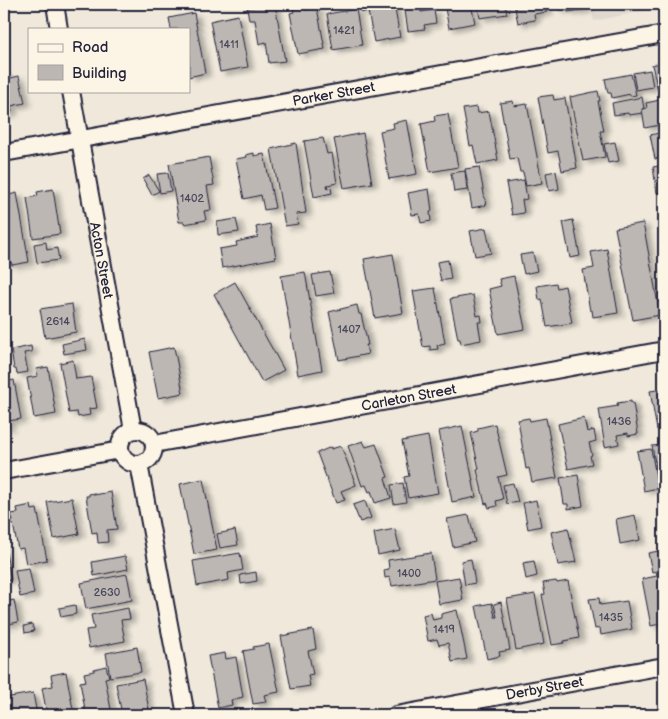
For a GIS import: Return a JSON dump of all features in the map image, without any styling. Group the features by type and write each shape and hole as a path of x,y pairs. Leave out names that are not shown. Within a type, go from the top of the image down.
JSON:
{"street":[{"path":"55,4 59,28"},
{"name":"Parker Street","path":"4,153 664,34"},
{"name":"Acton Street","path":"71,92 133,430"},
{"name":"Carleton Street","path":"154,444 664,350"},
{"path":"133,430 144,431 149,434 154,444 154,450 149,459 139,464 129,462 120,450 124,435 133,430"},
{"path":"4,471 120,450"},
{"path":"139,464 186,715"},
{"name":"Derby Street","path":"396,715 664,666"}],"shaded area":[{"path":"590,4 664,4 664,7 594,21"}],"building":[{"path":"275,4 285,61 269,63 266,42 259,44 255,20 249,20 247,8"},
{"path":"359,4 394,4 400,37 374,42 368,11 361,13"},
{"path":"404,4 420,4 421,12 434,10 436,23 424,25 425,29 408,31"},
{"path":"444,4 471,4 475,23 449,28"},
{"path":"477,4 505,4 507,14 480,18"},
{"path":"514,4 545,4 547,12 534,14 535,20 518,23"},
{"path":"557,4 586,4 587,9 568,12 567,9 558,10"},
{"path":"304,7 305,10 317,8 325,49 298,54 290,13 294,12 293,9"},
{"path":"356,9 362,45 333,50 327,14"},
{"path":"194,13 205,73 190,77 190,28 171,28 169,18"},
{"path":"238,15 248,67 220,72 210,21"},
{"path":"664,62 664,89 658,90 652,65"},
{"path":"650,70 653,87 636,90 633,73"},
{"path":"4,73 6,79 19,76 25,103 11,106 12,112 4,114"},
{"path":"631,74 636,95 630,96 630,94 612,98 611,93 608,93 605,79"},
{"path":"598,91 604,131 600,131 605,157 583,161 570,97"},
{"path":"553,95 554,100 565,98 577,168 562,171 558,151 548,153 538,97"},
{"path":"642,97 643,113 614,115 612,103"},
{"path":"664,99 664,124 645,128 642,109 647,108 646,103"},
{"path":"513,101 514,106 527,104 542,183 526,186 517,158 510,159 500,103"},
{"path":"477,107 478,113 489,111 498,160 477,164 473,145 470,146 463,109"},
{"path":"448,114 458,167 430,172 421,124 435,121 434,116"},
{"path":"407,120 417,174 389,179 380,131 394,128 393,123"},
{"path":"664,132 664,157 655,159 650,135"},
{"path":"363,133 372,183 344,188 334,139"},
{"path":"323,138 327,154 332,153 337,183 327,185 328,189 331,188 332,193 314,197 304,141"},
{"path":"615,142 619,161 608,163 604,144"},
{"path":"296,143 306,213 296,214 298,224 285,226 271,149"},
{"path":"254,153 254,156 264,154 275,208 264,210 261,195 244,199 236,159 247,157 246,155"},
{"path":"209,157 214,185 207,186 211,210 204,211 206,220 185,224 184,222 179,222 169,164"},
{"path":"664,165 664,192 657,193 653,167"},
{"path":"479,167 486,205 472,208 465,169"},
{"path":"465,171 467,190 454,192 451,173"},
{"path":"556,171 559,189 549,191 546,173"},
{"path":"168,173 171,191 160,193 157,174"},
{"path":"149,175 159,191 152,195 143,179"},
{"path":"524,180 527,199 522,200 524,213 512,215 506,183"},
{"path":"53,189 60,234 33,238 27,198 38,196 37,192"},
{"path":"429,189 432,211 430,212 431,221 421,223 419,214 412,215 408,193"},
{"path":"17,193 29,262 12,265 11,262 4,263 4,199 5,196"},
{"path":"236,219 239,232 218,235 217,222"},
{"path":"573,220 580,256 570,258 563,222"},
{"path":"643,223 660,315 633,320 615,228"},
{"path":"270,224 276,258 222,268 219,249 237,246 236,242 258,237 256,227"},
{"path":"486,228 491,253 475,256 470,231"},
{"path":"46,242 47,250 57,248 59,260 37,263 34,244"},
{"path":"607,249 618,313 593,317 592,310 590,311 583,270 594,268 591,252"},
{"path":"533,253 537,271 524,274 520,255"},
{"path":"393,254 403,313 375,318 364,259"},
{"path":"448,260 451,279 441,281 437,262"},
{"path":"305,272 322,370 298,375 281,276"},
{"path":"330,272 334,293 316,296 312,275"},
{"path":"514,276 525,329 498,334 489,289 501,286 499,279"},
{"path":"235,282 284,370 262,382 214,294"},
{"path":"556,283 557,288 565,286 572,323 547,327 542,299 539,300 537,286"},
{"path":"435,288 445,343 437,345 438,349 430,350 430,346 423,347 413,291"},
{"path":"473,295 477,316 481,315 482,322 478,322 481,340 461,344 460,339 458,339 450,299"},
{"path":"72,304 76,332 45,338 40,309"},
{"path":"357,305 368,345 366,345 368,354 339,360 329,312"},
{"path":"85,339 87,350 64,354 62,344"},
{"path":"31,346 32,352 24,353 28,372 17,374 16,369 14,369 11,350"},
{"path":"174,347 183,393 158,398 149,352"},
{"path":"73,360 76,379 91,377 97,408 89,409 90,415 78,417 77,412 69,413 60,363"},
{"path":"48,367 56,414 34,418 27,378 38,376 36,369"},
{"path":"14,380 21,419 8,421 9,427 4,428 4,382"},
{"path":"664,389 664,428 657,430 650,391"},
{"path":"631,401 633,403 638,434 628,436 628,433 617,435 619,444 605,447 599,409 618,406 617,403"},
{"path":"529,418 530,421 546,418 557,478 532,482 529,468 526,469 518,420"},
{"path":"584,418 587,432 594,430 596,441 589,443 592,464 568,469 558,424"},
{"path":"495,424 507,475 498,477 503,499 496,501 497,506 489,508 487,503 485,504 471,433 478,431 478,428"},
{"path":"462,426 476,497 452,502 439,431"},
{"path":"428,436 438,493 408,498 404,477 409,476 402,441"},
{"path":"363,441 366,447 376,444 388,477 385,478 391,498 375,503 371,491 369,492 366,485 362,486 348,446"},
{"path":"662,445 664,461 655,462 652,446"},
{"path":"341,446 356,485 341,491 345,500 336,503 317,453 331,447 331,449"},
{"path":"651,449 658,488 644,491 637,451"},
{"path":"663,463 664,474 657,476 655,464"},
{"path":"578,475 583,506 568,509 568,504 564,504 560,478"},
{"path":"203,479 217,550 194,554 180,484"},
{"path":"403,483 406,502 394,504 391,485"},
{"path":"513,483 518,502 507,504 503,485"},
{"path":"111,492 117,529 107,530 108,542 98,543 97,532 92,533 86,496 94,493 94,495"},
{"path":"72,498 79,534 54,539 47,502"},
{"path":"536,500 541,526 528,529 523,503"},
{"path":"365,501 371,518 360,522 353,505"},
{"path":"31,505 32,510 37,509 47,560 26,564 23,548 18,549 11,514 18,513 17,508"},
{"path":"469,515 475,542 453,547 447,519"},
{"path":"635,515 640,540 620,544 616,519"},
{"path":"568,528 576,562 558,565 551,532"},
{"path":"395,529 400,550 378,555 374,533"},
{"path":"235,530 238,545 220,548 217,534"},
{"path":"4,541 11,580 4,581"},
{"path":"664,550 664,623 651,626 642,579 657,576 656,571 652,572 648,553"},
{"path":"240,553 243,570 228,573 229,580 197,586 193,561"},
{"path":"431,553 435,579 392,586 390,577 385,578 384,570 389,569 388,560"},
{"path":"125,556 128,569 94,576 92,562"},
{"path":"471,559 475,583 465,585 461,561"},
{"path":"534,561 537,576 526,579 523,563"},
{"path":"29,568 34,594 20,597 15,570"},
{"path":"256,572 257,581 241,584 240,575"},
{"path":"127,574 132,600 86,609 81,583"},
{"path":"459,577 463,600 439,604 435,581"},
{"path":"556,581 557,583 568,581 579,638 552,645 542,595 545,594 543,583"},
{"path":"535,594 544,644 516,650 507,599"},
{"path":"599,598 600,605 627,601 632,629 601,635 600,628 595,629 589,599"},
{"path":"14,600 18,622 4,625 4,602"},
{"path":"501,602 510,650 499,652 500,656 487,659 476,606 492,603 495,617 497,617 494,604"},
{"path":"75,605 76,614 61,617 59,608"},
{"path":"128,608 130,619 121,620 125,641 89,648 86,630 94,629 91,615"},
{"path":"457,610 467,659 452,662 448,643 439,645 437,639 428,641 423,615 431,613 433,620 441,618 441,614"},
{"path":"32,624 34,631 25,633 24,626"},
{"path":"313,630 316,649 308,651 313,674 308,675 310,686 291,689 281,636"},
{"path":"269,644 279,692 264,695 266,702 253,704 243,651"},
{"path":"137,647 141,672 110,677 106,653"},
{"path":"225,653 226,659 236,657 243,697 231,700 232,705 218,708 208,656"},
{"path":"106,666 109,677 105,678 112,715 86,715 80,682 86,681 84,673"},
{"path":"66,672 74,715 47,715 42,688 53,686 51,675"},
{"path":"143,679 150,715 122,715 116,684"},
{"path":"33,693 37,715 4,715 4,698"}]}
